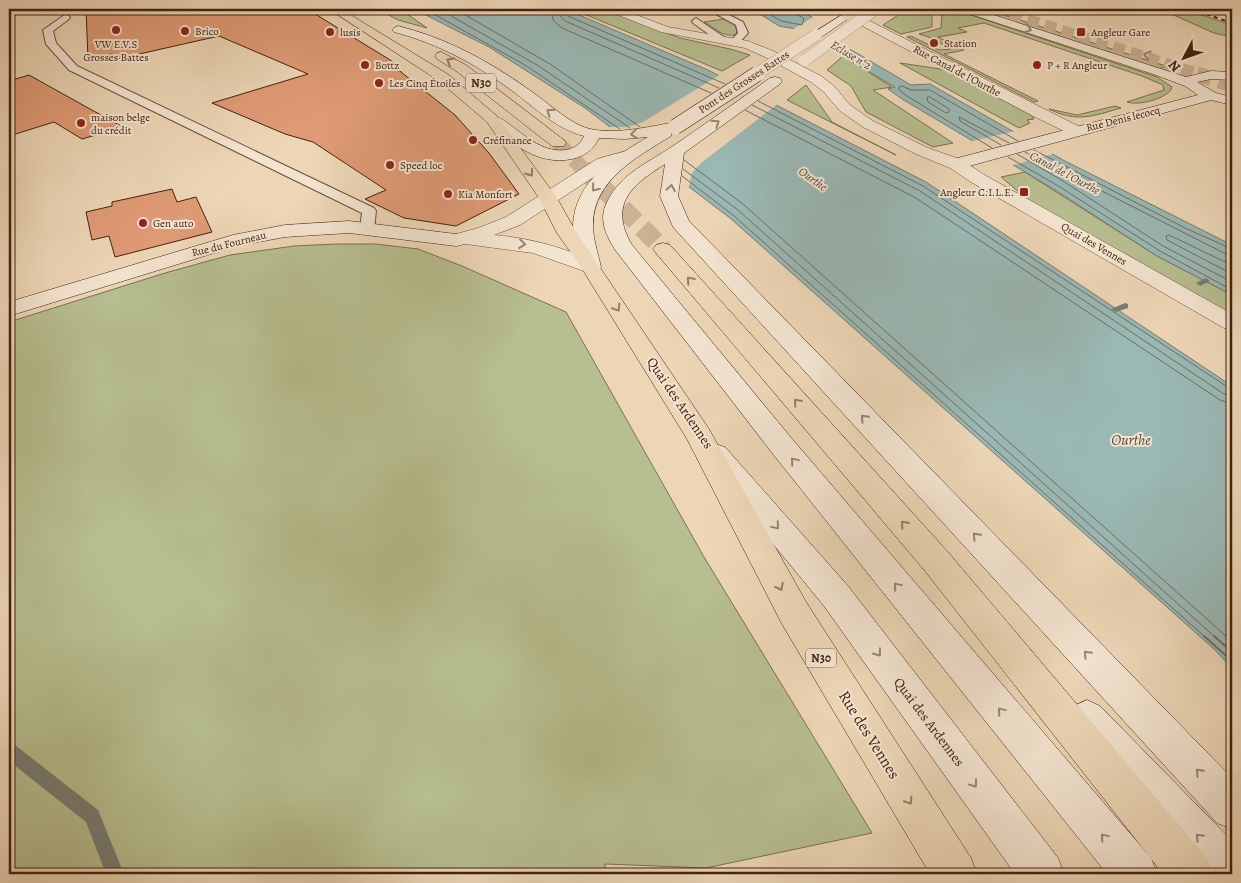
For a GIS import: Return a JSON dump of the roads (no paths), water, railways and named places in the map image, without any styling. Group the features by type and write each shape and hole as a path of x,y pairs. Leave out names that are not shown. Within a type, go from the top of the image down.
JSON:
{"main road":[{"name":"Quai des Ardennes","path":"334,9 444,78 492,119 548,198 567,233 591,267 699,436 836,596 1042,874"},
{"name":"Quai des Vennes","path":"612,9 665,30 755,48 800,69 829,89 845,108 868,124 922,151 956,164 977,178 1232,323"},
{"name":"Pont des Grosses Battes","path":"636,164 676,151 876,9"},
{"path":"965,9 1190,83 1200,91 1211,96 1232,101"},
{"path":"997,9 1211,75"},
{"name":"Pont des Grosses Battes","path":"636,164 675,127 848,10"},
{"name":"Rue Canal de l'Ourthe","path":"848,10 1038,114 1076,131"},
{"name":"N30","path":"558,143 461,68 394,28 433,39 472,58 575,129 592,134"},
{"path":"1190,83 1192,79 1199,76 1232,76"},
{"name":"Rue Denis lecocq","path":"956,164 986,154 1211,96"},
{"path":"492,119 531,150 544,155 564,156 578,153 585,148 592,134 629,135 675,127"},
{"path":"676,151 669,196 680,224 1232,808"},
{"name":"Rue du Fourneau","path":"456,240 485,232 513,221 603,163 636,164"},
{"path":"591,267 583,225 587,198 603,177 636,164"},
{"path":"636,164 615,203 612,216 614,231 623,248 783,447 1135,874"},
{"name":"Rue du Fourneau","path":"9,309 233,240 304,228 367,229 456,240 494,241 536,246 564,254 591,267"},
{"path":"663,249 936,561 1191,874"},
{"name":"Rue des Vennes","path":"699,436 794,613 954,874"},
{"path":"936,561 1232,872"}],"lane":[{"path":"696,21 729,42 743,33 740,24 711,9"},
{"path":"66,16 48,30 51,44 73,68 369,211 367,229"}],"water":[{"name":"Ourthe","path":"414,9 565,9 708,70 926,182 1232,386 1232,668 1214,649 730,218 585,108 489,47"},
{"name":"Canal de l'Ourthe","path":"752,9 797,9 819,21 807,24 911,85 930,84 1063,160 1232,245 1232,295 1157,256 1057,191 888,89 895,87 796,29 779,26"}],"waterway":[{"path":"1200,283 1206,281"},
{"path":"1116,309 1125,306"},
{"path":"9,751 92,816 115,874"}],"tunnel":[{"path":"993,9 1201,75"},
{"path":"1197,74 1232,85"},
{"path":"558,143 584,170"},
{"path":"583,168 663,249"}],"railway":[{"path":"1191,9 1232,23"},
{"path":"1222,9 1232,12"}],"place":[{"name":"VW E.V.S Grosses Battes","path":"116,30"},
{"name":"Brico","path":"185,31"},
{"name":"lusis","path":"330,32"},
{"name":"Angleur Gare","path":"1081,32"},
{"name":"Station","path":"934,43"},
{"name":"Bottz","path":"365,65"},
{"name":"P + R Angleur","path":"1037,65"},
{"name":"Les Cinq Étoiles","path":"379,83"},
{"name":"maison belge du crédit","path":"81,123"},
{"name":"Créfinance","path":"473,140"},
{"name":"Speed loc","path":"390,165"},
{"name":"Angleur C.I.L.E.","path":"1024,192"},
{"name":"Kia Monfort","path":"448,194"},
{"name":"Gen auto","path":"143,223"}],"water label":[{"name":"Ecluse n°2","path":"851,55"}]}
